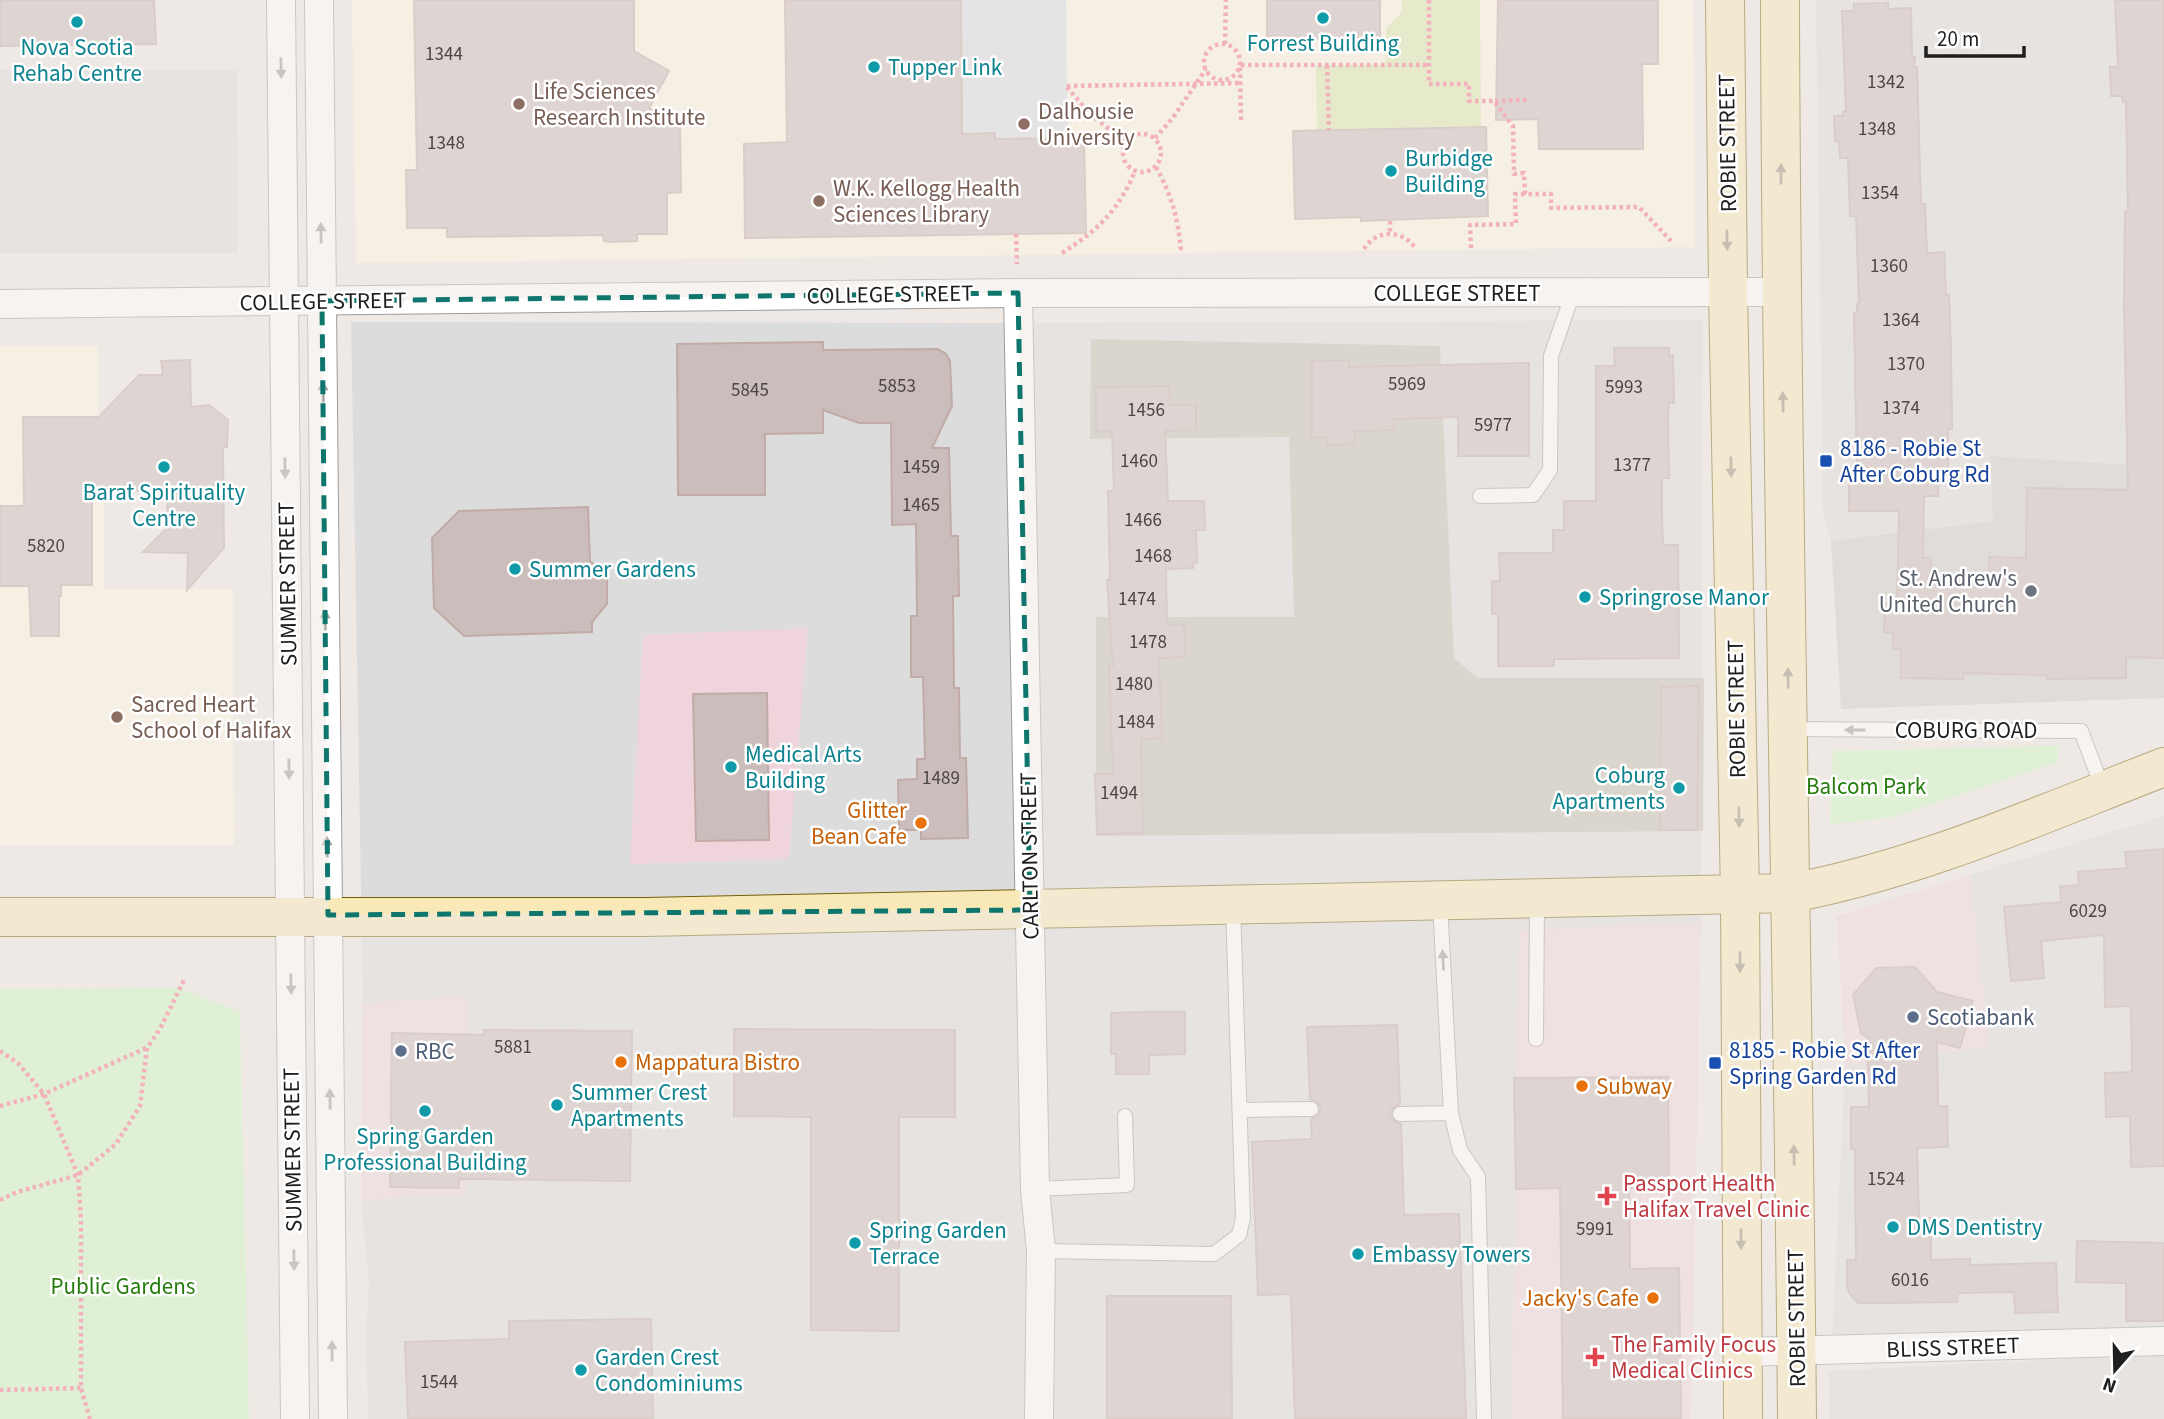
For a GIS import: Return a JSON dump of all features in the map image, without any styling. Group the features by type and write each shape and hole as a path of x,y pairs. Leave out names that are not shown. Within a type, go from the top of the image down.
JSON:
{"main road":[{"name":"ROBIE STREET","path":"1725,0 1740,894 1743,1419"},
{"name":"ROBIE STREET","path":"1780,0 1781,292 1797,1419"},
{"path":"0,917 645,916 1791,893 1843,883 1972,841 2164,767"}],"street":[{"name":"SUMMER STREET","path":"281,0 295,1419"},
{"name":"SUMMER STREET","path":"319,0 333,1419"},
{"name":"COLLEGE STREET","path":"0,304 1018,293 1781,292"},
{"name":"CARLTON STREET","path":"1018,293 1035,1189 1041,1251 1039,1419"},
{"name":"BLISS STREET","path":"1742,1352 2164,1341"}],"lane":[{"path":"1480,496 1533,495 1550,470 1551,356 1573,293"},
{"name":"COBURG ROAD","path":"1788,729 2081,731 2103,790"},
{"path":"1535,1038 1537,898"},
{"path":"1440,901 1451,1113 1460,1150 1478,1177 1484,1419"},
{"path":"1041,1251 1214,1254 1239,1236 1243,1218 1233,905"},
{"path":"1240,1110 1311,1109"},
{"path":"1400,1114 1451,1113"},
{"path":"1035,1189 1126,1185 1125,1116"}],"path":[{"path":"1225,44 1226,0"},
{"path":"1429,0 1429,84 1469,84 1469,101 1528,100"},
{"path":"1155,138 1172,120 1206,69 1206,53 1214,46 1225,44 1236,51 1240,65 1241,120"},
{"path":"1240,65 1429,65"},
{"path":"1206,69 1214,78 1226,79 1235,74 1240,65"},
{"path":"1327,65 1329,130"},
{"path":"1126,143 1088,112 1067,86 1241,83"},
{"path":"1494,100 1513,126 1514,174 1524,173 1525,194"},
{"path":"1136,135 1155,138 1161,149 1157,167 1146,172 1129,168 1123,156 1126,143 1136,135"},
{"path":"1157,167 1167,185 1177,216 1181,251"},
{"path":"1062,253 1081,241 1106,219 1125,195 1135,171"},
{"path":"1471,248 1471,225 1516,224 1515,194 1551,194 1551,208 1639,207 1671,242"},
{"path":"1390,220 1390,234"},
{"path":"1364,249 1369,241 1379,235 1390,234 1401,235 1411,241 1416,249"},
{"path":"0,1200 17,1192 78,1175 116,1144 140,1106 147,1048 160,1029 185,978"},
{"path":"0,1106 44,1094 147,1048"},
{"path":"0,1051 18,1063 44,1094 78,1175 81,1219 81,1388 90,1419"},
{"path":"0,1390 81,1388"}],"highlighted area":[{"path":"1018,293 1030,910 328,915 322,301"}],"shaded area":[{"name":"Dalhousie University","path":"352,0 1693,0 1695,247 356,263"},
{"path":"961,0 1066,0 1068,138 995,139 995,133 962,134"},
{"path":"1816,0 2164,0 2164,467 1990,456 1993,521 1831,541 1823,515"},
{"path":"0,69 237,70 238,253 0,253"},
{"path":"1703,320 1701,922 1519,931 1512,1419 368,1419 366,1336 369,1283 361,1200 466,1194 468,997 363,1003 351,322"},
{"path":"598,338 650,338 654,533 602,533"},
{"path":"1091,339 1440,346 1454,658 1478,678 1704,678 1703,831 1096,836 1096,617 1294,617 1289,437 1090,439"},
{"path":"373,340 411,340 412,476 372,476"},
{"name":"Sacred Heart School of Halifax","path":"0,346 98,346 98,484 104,484 104,589 233,589 234,845 0,845"},
{"path":"1990,456 2164,467 2164,698 1841,709 1831,541 1993,521"},
{"path":"808,628 789,859 630,864 643,635"},
{"path":"2164,816 2164,1335 1831,1362 1845,1065 1989,1046 1970,875"},
{"path":"1970,875 1989,1046 1845,1065 1837,916"},
{"path":"1701,922 1691,1419 1512,1419 1519,930"},
{"path":"468,996 466,1194 361,1200 363,1003"},
{"path":"2164,1354 2164,1419 1829,1419 1829,1371"}],"green space":[{"path":"1402,0 1480,0 1481,127 1317,131 1316,65 1385,65 1386,28 1402,12"},
{"name":"Balcom Park","path":"2059,746 2058,762 1889,818 1830,824 1833,751"},
{"name":"Public Gardens","path":"179,988 240,1012 249,1419 0,1419 0,989"}],"building":[{"name":"Nova Scotia Rehab Centre","path":"0,0 154,0 156,44 0,46"},
{"name":"Life Sciences Research Institute","path":"414,0 634,0 634,51 669,71 649,108 680,126 681,192 667,193 667,234 637,234 637,241 611,242 604,241 603,235 447,237 447,228 407,228 406,170 417,170"},
{"path":"785,0 961,0 962,134 995,133 995,139 1084,138 1086,233 745,238 744,144 787,142"},
{"name":"Forrest Building","path":"1267,0 1380,0 1380,37 1309,39 1267,36"},
{"path":"1498,0 1658,0 1658,64 1642,64 1643,149 1539,149 1538,119 1496,120"},
{"path":"2115,0 2164,0 2164,658 2126,657 2126,678 2047,679 2047,675 1964,673 1963,679 1901,678 1901,649 1893,649 1893,632 1884,633 1885,603 1897,604 1899,511 1849,511 1849,474 1857,474 1854,313 1857,313 1859,304 1856,216 1850,216 1848,158 1840,158 1839,141 1835,141 1834,116 1843,116 1843,112 1846,112 1842,11 1854,11 1854,4 1888,3 1888,9 1911,8 1912,57 1915,57 1914,67 1917,67 1921,204 1925,204 1927,253 1944,252 1951,350 1952,429 1948,429 1948,471 1939,471 1938,496 1924,496 1923,558 1931,558 1931,577 1989,578 1989,557 2026,558 2027,488 2128,490 2124,306 2125,212 2128,212 2126,102 2123,102 2122,96 2111,96 2110,67 2118,67"},
{"name":"Burbidge Building","path":"1486,127 1488,216 1361,221 1361,217 1295,219 1293,131"},
{"path":"823,342 823,350 938,349 946,354 950,361 952,406 932,448 949,448 951,536 958,536 959,596 953,596 954,688 959,688 960,758 966,758 968,838 921,839 921,830 899,830 898,780 917,779 917,759 925,759 923,677 911,677 911,616 917,616 916,524 892,525 891,423 859,423 823,410 823,433 765,434 765,495 678,495 677,344"},
{"name":"Springrose Manor","path":"1614,348 1669,348 1669,356 1673,355 1674,403 1669,403 1668,417 1669,478 1662,478 1662,517 1663,545 1678,545 1679,658 1554,659 1554,666 1498,666 1498,614 1492,614 1492,581 1500,581 1499,553 1553,553 1553,530 1564,530 1564,501 1596,501 1596,366 1615,366"},
{"path":"190,360 191,407 209,405 228,420 227,447 223,447 224,548 187,590 188,553 143,552 168,527 167,491 92,490 92,585 61,585 59,636 31,636 29,586 0,586 0,506 24,506 23,417 99,417 139,375 163,375 161,361"},
{"path":"1349,360 1349,367 1529,363 1529,456 1458,456 1458,417 1394,419 1394,430 1355,431 1355,444 1327,445 1327,438 1312,437 1312,361"},
{"path":"1169,386 1170,405 1196,405 1196,430 1165,431 1168,501 1204,501 1205,530 1196,530 1197,563 1193,563 1193,568 1166,569 1167,625 1184,624 1185,657 1159,658 1162,738 1141,739 1143,833 1097,834 1095,774 1113,774 1109,666 1113,666 1107,580 1110,580 1108,491 1114,491 1112,431 1096,432 1096,387"},
{"name":"Summer Gardens","path":"588,507 590,561 607,576 607,604 592,622 592,632 464,636 434,608 432,538 459,511"},
{"name":"Coburg Apartments","path":"1699,686 1697,830 1660,830 1661,687"},
{"name":"Medical Arts Building","path":"767,693 769,840 696,841 693,694"},
{"path":"2164,849 2164,1166 2131,1167 2130,1116 2106,1117 2105,1073 2132,1072 2131,1006 2105,1007 2104,935 2041,941 2044,978 2011,981 2004,907 2061,902 2060,887 2079,885 2078,872 2127,868 2125,852"},
{"path":"1915,967 1937,992 1973,1001 1960,1048 1937,1042 1938,1106 1947,1106 1948,1147 1917,1148 1919,1218 1931,1218 1931,1260 1970,1259 1970,1265 2056,1263 2058,1312 2015,1313 2014,1292 1958,1293 1957,1302 1858,1303 1847,1287 1847,1260 1856,1260 1855,1149 1851,1149 1851,1107 1869,1107 1867,1037 1861,1033 1853,995 1876,968"},
{"path":"1185,1012 1185,1054 1149,1055 1149,1074 1116,1074 1116,1054 1111,1054 1111,1013"},
{"name":"Embassy Towers","path":"1397,1025 1400,1104 1392,1109 1390,1115 1395,1122 1401,1124 1404,1215 1459,1214 1466,1419 1295,1419 1291,1294 1258,1295 1252,1142 1312,1139 1311,1119 1319,1114 1321,1108 1316,1101 1310,1099 1307,1027"},
{"name":"Spring Garden Terrace","path":"734,1029 955,1030 955,1117 899,1117 899,1331 811,1330 811,1117 734,1116"},
{"name":"Summer Crest Apartments","path":"484,1030 632,1031 630,1181 459,1179 459,1188 390,1187 392,1033 484,1035"},
{"path":"1668,1077 1669,1187 1629,1188 1630,1269 1679,1268 1681,1419 1563,1419 1560,1188 1516,1189 1514,1078"},
{"path":"2077,1241 2164,1243 2164,1321 2126,1321 2126,1283 2076,1282"},
{"path":"1107,1296 1231,1296 1232,1419 1107,1419"},
{"name":"Garden Crest Condominiums","path":"651,1319 653,1419 408,1419 405,1342 509,1339 509,1321"}],"place":[{"name":"Forrest Building","path":"1323,18"},
{"name":"Nova Scotia Rehab Centre","path":"77,22"},
{"name":"Tupper Link","path":"874,67"},
{"name":"Life Sciences Research Institute","path":"519,104"},
{"name":"Dalhousie University","path":"1024,124"},
{"name":"Burbidge Building","path":"1391,171"},
{"name":"W.K. Kellogg Health Sciences Library","path":"819,201"},
{"name":"8186 - Robie St After Coburg Rd","path":"1826,461"},
{"name":"Barat Spirituality Centre","path":"164,467"},
{"name":"Summer Gardens","path":"515,569"},
{"name":"St. Andrew's United Church","path":"2031,591"},
{"name":"Springrose Manor","path":"1585,597"},
{"name":"Sacred Heart School of Halifax","path":"117,717"},
{"name":"Medical Arts Building","path":"731,767"},
{"name":"Coburg Apartments","path":"1679,788"},
{"name":"Glitter Bean Cafe","path":"921,823"},
{"name":"Scotiabank","path":"1913,1017"},
{"name":"RBC","path":"401,1051"},
{"name":"Mappatura Bistro","path":"621,1062"},
{"name":"8185 - Robie St After Spring Garden Rd","path":"1715,1063"},
{"name":"Subway","path":"1582,1086"},
{"name":"Summer Crest Apartments","path":"557,1105"},
{"name":"Spring Garden Professional Building","path":"425,1111"},
{"name":"Passport Health Halifax Travel Clinic","path":"1607,1196"},
{"name":"DMS Dentistry","path":"1893,1227"},
{"name":"Spring Garden Terrace","path":"855,1243"},
{"name":"Embassy Towers","path":"1358,1254"},
{"name":"Jacky's Cafe","path":"1653,1298"},
{"name":"The Family Focus Medical Clinics","path":"1595,1357"},
{"name":"Garden Crest Condominiums","path":"581,1370"}]}
